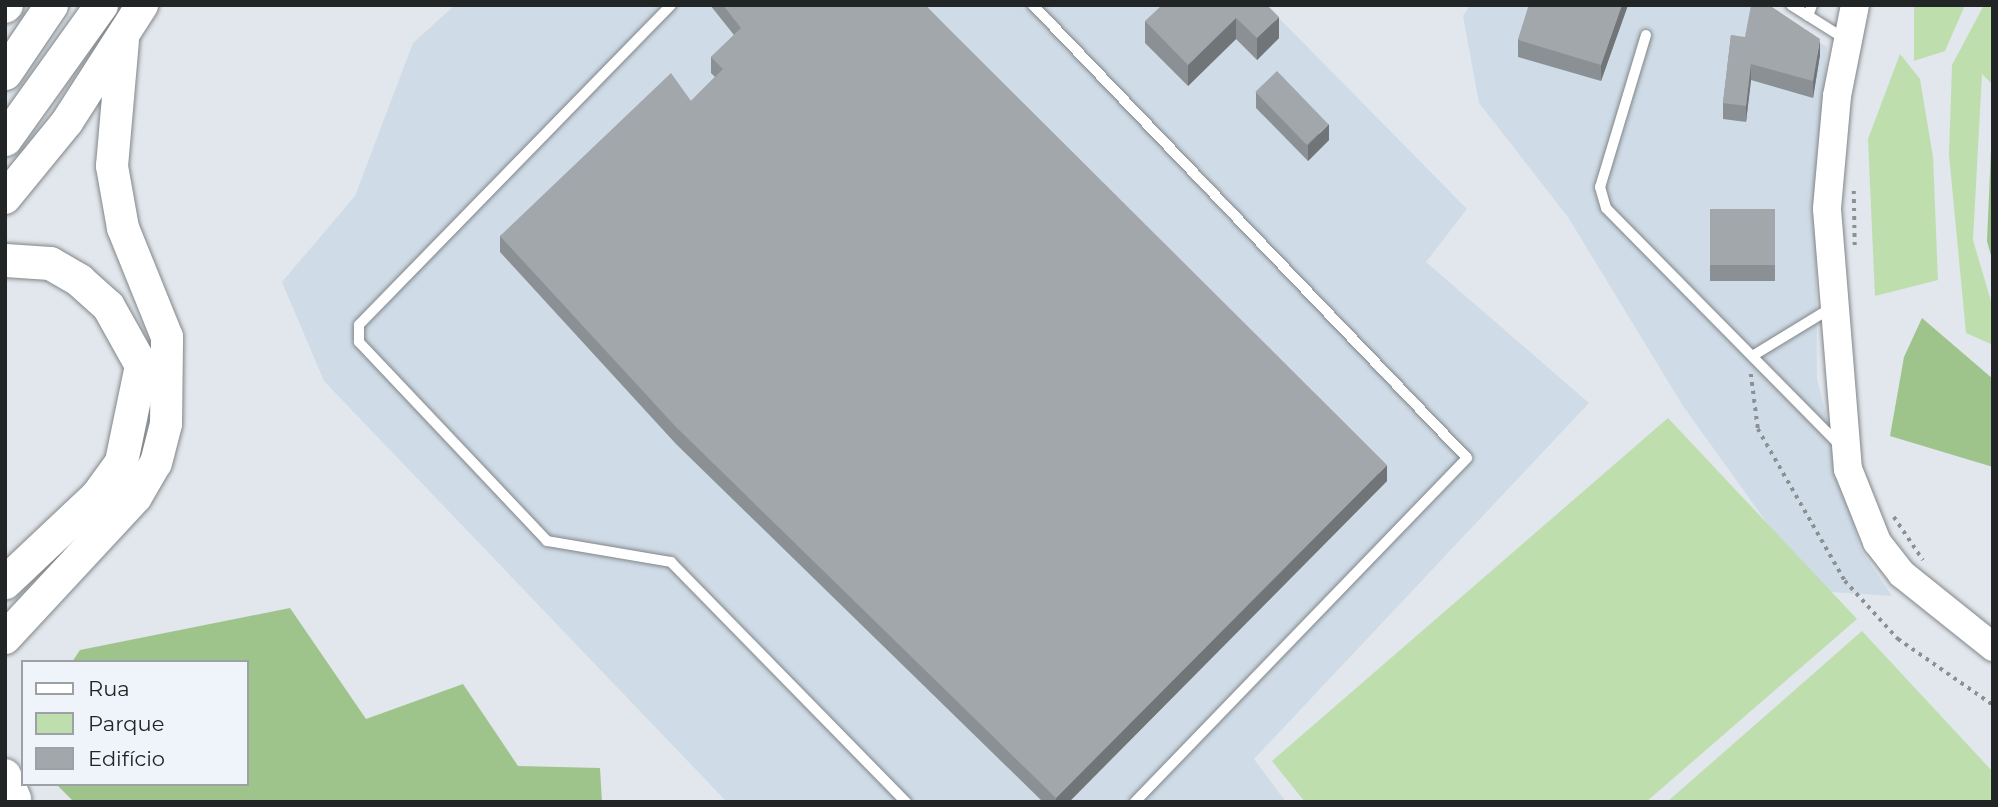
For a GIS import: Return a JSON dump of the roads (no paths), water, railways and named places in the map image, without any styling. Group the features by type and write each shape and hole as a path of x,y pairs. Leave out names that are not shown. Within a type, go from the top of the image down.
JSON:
{"highway":[{"path":"5,73 51,5"},
{"path":"5,139 101,5"},
{"path":"5,260 50,263 79,280 108,306 141,365 121,462 97,495 5,582"}],"main road":[{"path":"5,198 122,41 142,5"},
{"path":"1855,5 1848,41 1828,209 1833,308 1846,452 1877,542 1922,594 1993,647"},
{"path":"5,638 136,497 156,463 166,424 167,337 123,228 112,166 122,41"}],"lane":[{"path":"671,5 359,325 359,342 547,541 671,562 906,802"},
{"path":"1033,5 1467,458 1135,802"},
{"path":"1791,5 1848,41"},
{"path":"1808,16 1812,5"},
{"path":"1646,35 1600,187 1606,208 1754,355 1846,452"},
{"path":"1754,355 1833,308"}]}
